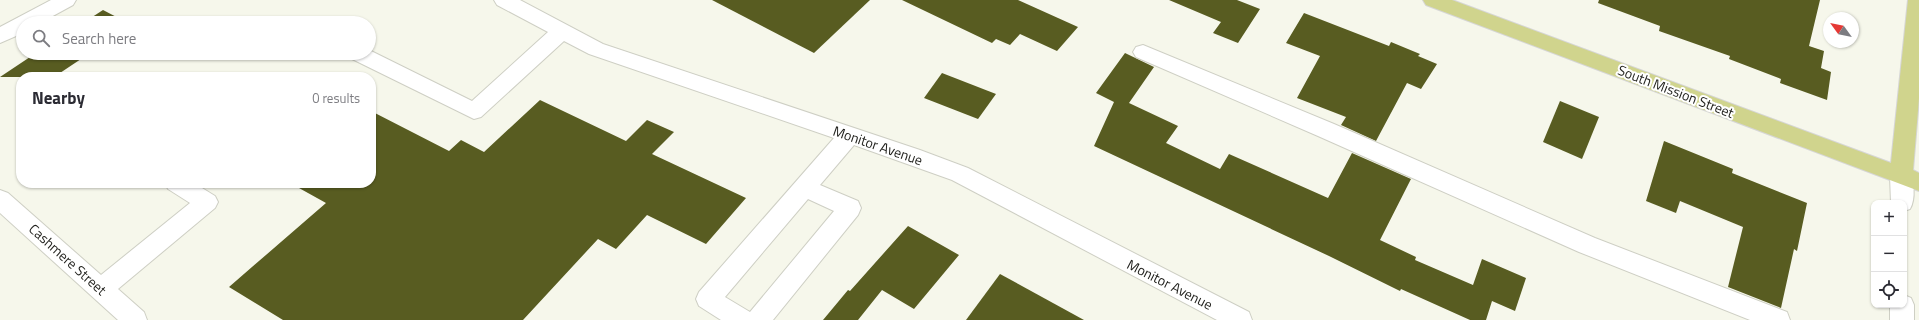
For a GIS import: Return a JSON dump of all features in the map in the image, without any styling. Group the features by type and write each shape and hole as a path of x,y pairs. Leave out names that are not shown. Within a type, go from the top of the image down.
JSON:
{"main road":[{"name":"South Mission Street","path":"1433,0 1910,179"},
{"path":"1910,179 1918,0"}],"street":[{"path":"37,16 66,0"},
{"name":"Monitor Avenue","path":"504,0 596,49 960,174 1240,320"},
{"path":"0,36 16,27"},
{"path":"371,60 474,111 562,32"},
{"path":"1143,52 1326,130 1587,245 1778,320"},
{"path":"742,320 708,299 850,135"},
{"path":"1903,200 1910,179"},
{"path":"758,320 850,208 804,187"},
{"path":"101,289 207,202 184,188"},
{"name":"Cashmere Street","path":"0,199 135,320"},
{"path":"1902,308 1902,320"}],"building":[{"path":"712,0 870,0 814,53"},
{"path":"902,0 1018,0 1078,27 1057,51 1020,34 1010,45 996,39 992,43"},
{"path":"1169,0 1237,0 1260,9 1238,43 1213,33 1221,22"},
{"path":"1599,0 1820,0 1809,46 1824,51 1821,68 1831,72 1827,100 1780,83 1781,79 1729,59 1730,56 1659,31 1660,26 1598,3"},
{"path":"103,10 115,16 94,16"},
{"path":"1304,13 1389,46 1391,42 1420,54 1418,56 1437,64 1421,89 1407,83 1376,141 1341,125 1346,117 1297,98 1320,56 1286,43"},
{"path":"1125,53 1154,67 1129,103 1178,126 1166,143 1220,169 1229,154 1328,198 1352,153 1411,179 1380,240 1416,257 1415,260 1473,285 1482,259 1526,278 1515,311 1492,301 1486,320 1470,320 1401,289 1400,291 1329,256 1094,146 1114,102 1096,93"},
{"path":"26,60 80,60 62,72 16,72 16,77 0,77"},
{"path":"942,73 996,94 978,119 924,98"},
{"path":"540,100 626,141 647,120 674,132 652,154 746,198 706,244 647,215 616,249 598,239 523,320 283,320 229,287 326,203 299,188 376,188 376,114 449,151 461,140 484,152"},
{"path":"1560,101 1599,117 1582,159 1543,142"},
{"path":"1664,141 1733,169 1732,173 1807,203 1797,251 1794,249 1781,308 1728,287 1743,227 1680,201 1676,213 1646,201"},
{"path":"908,226 959,255 914,309 882,290 858,320 823,320 848,290 850,291"},
{"path":"1000,274 1084,320 966,320"}]}
